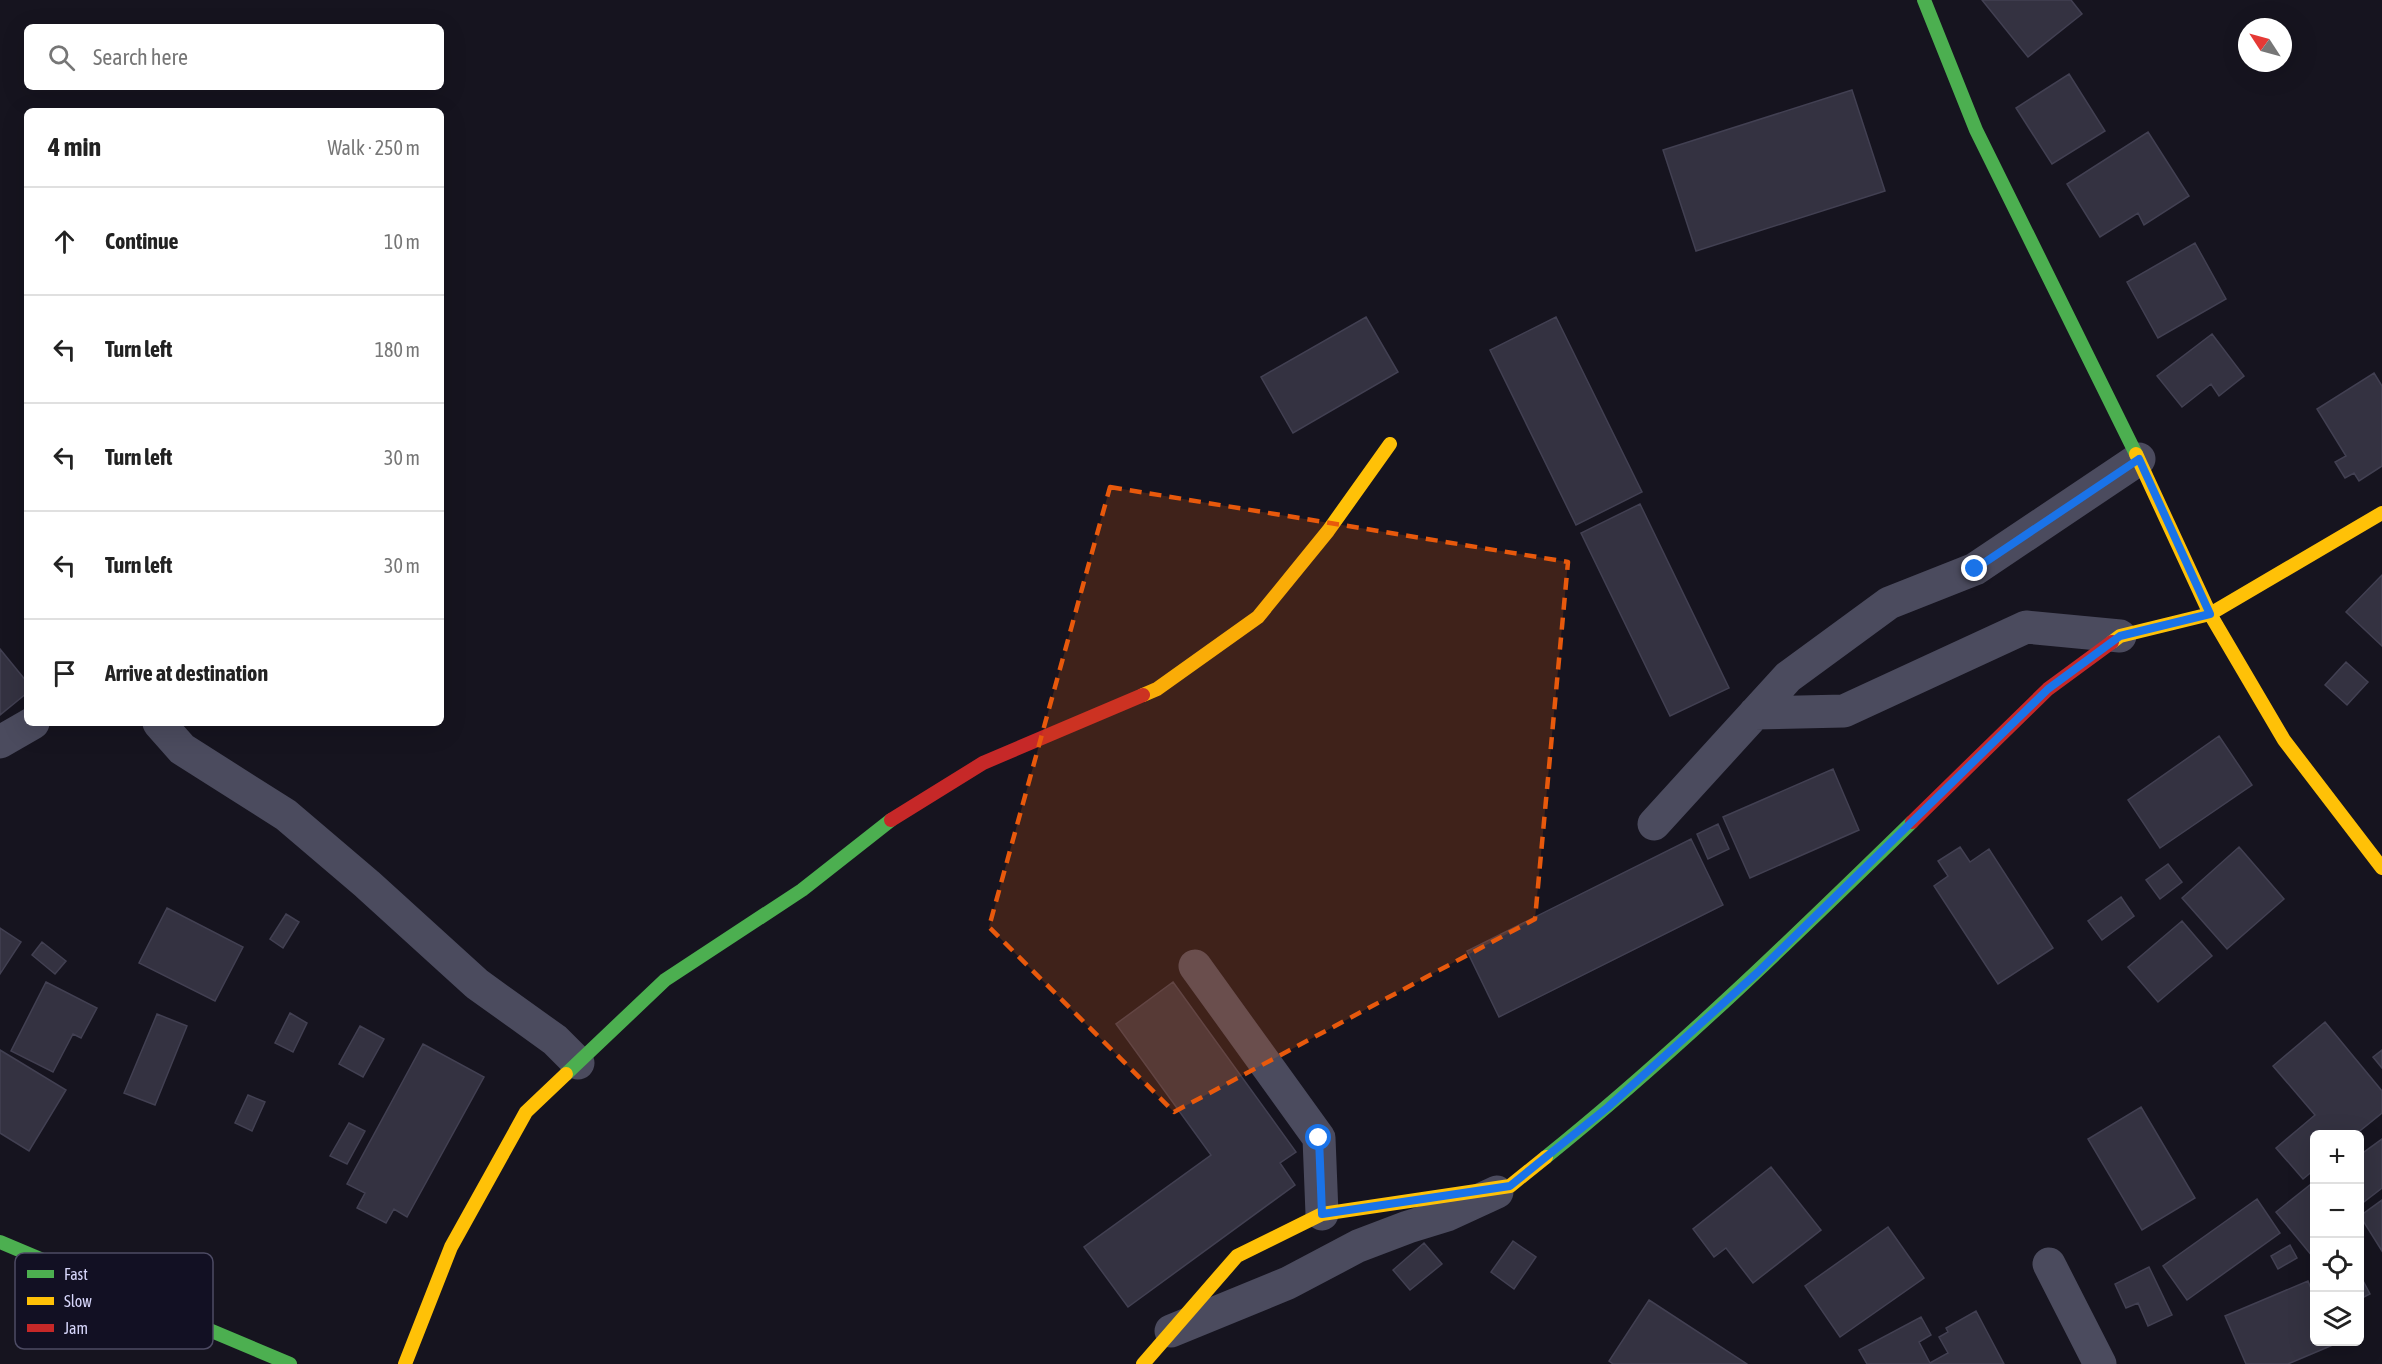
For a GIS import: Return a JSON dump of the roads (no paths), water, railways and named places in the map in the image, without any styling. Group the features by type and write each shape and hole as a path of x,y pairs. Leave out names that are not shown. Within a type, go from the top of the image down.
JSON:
{"street":[{"path":"1924,0 1976,130 2139,459 2210,614 2284,740 2382,868"},
{"path":"405,1364 451,1247 526,1112 665,980 802,890 890,820 983,763 1156,689 1258,617 1328,531 1390,444"},
{"path":"1654,824 1788,677 1889,603 1975,569 2139,459"},
{"path":"1755,713 1844,711 2026,627 2120,636 2210,614 2382,513"},
{"path":"1171,1331 1288,1283 1358,1246 1447,1215 1510,1186 1608,1107 1758,972 2048,689 2120,636"},
{"path":"0,742 28,726"},
{"path":"162,726 182,749 286,815 367,884 477,984 555,1040 578,1063"},
{"path":"1195,966 1319,1138 1322,1214"},
{"path":"1143,1364 1237,1256 1322,1214 1510,1186"},
{"path":"0,1242 26,1253"},
{"path":"2049,1264 2100,1364"},
{"path":"213,1332 290,1364"}]}
